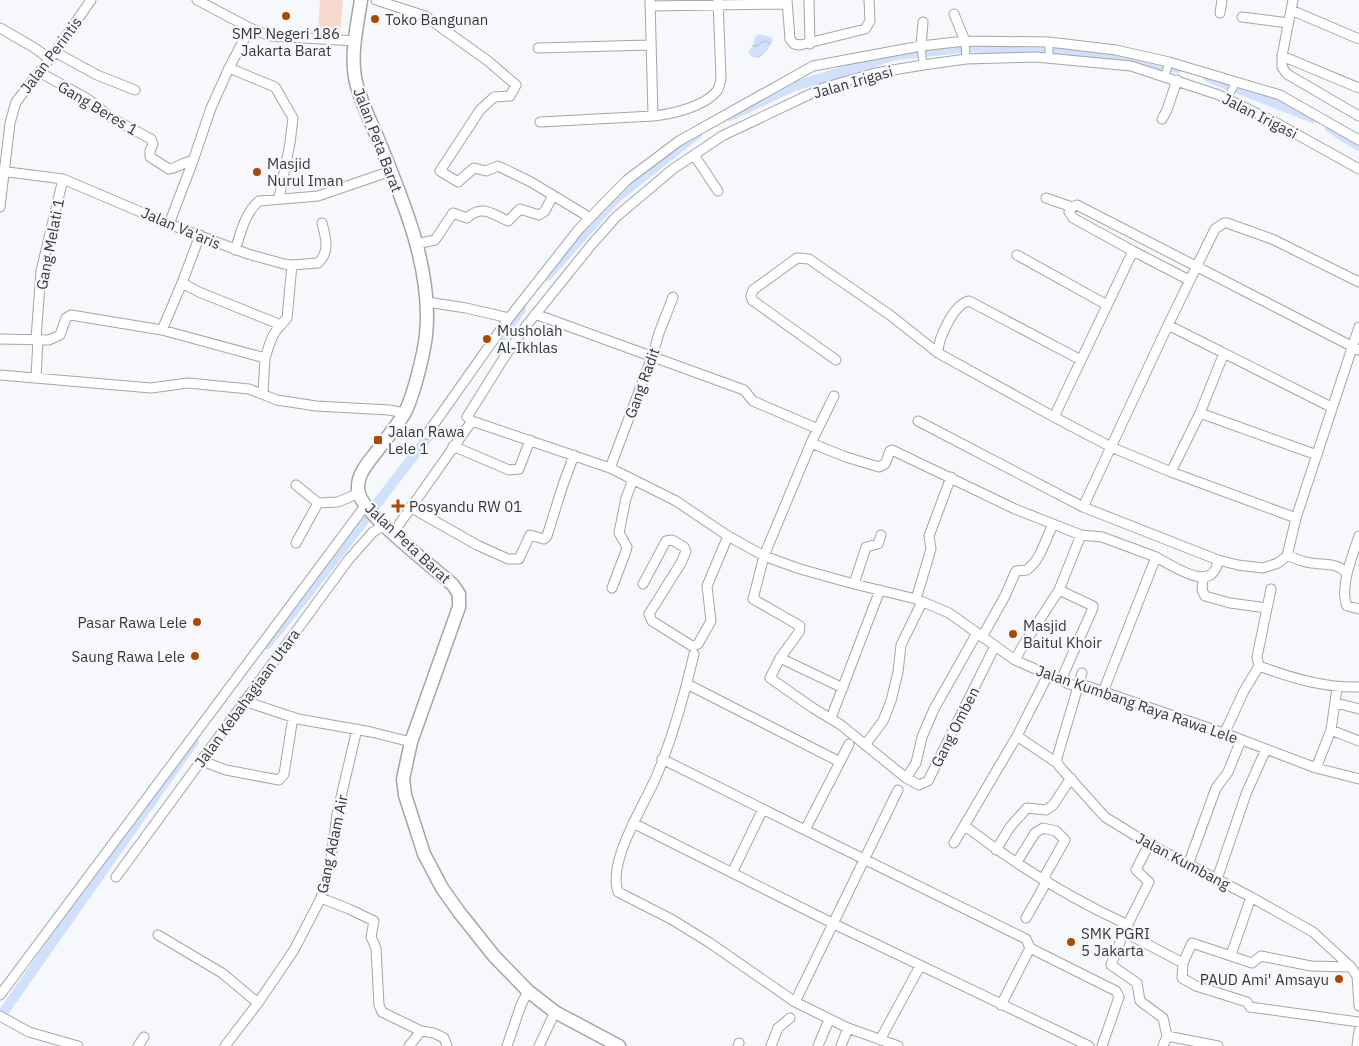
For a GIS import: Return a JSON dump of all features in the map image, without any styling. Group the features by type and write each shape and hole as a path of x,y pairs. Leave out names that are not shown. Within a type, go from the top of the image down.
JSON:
{"main road":[{"name":"Jalan Peta Barat","path":"361,0 354,63 356,85 391,171 416,244 427,302 426,335 421,362 405,413 362,471 358,482 358,493 365,506 387,528 453,585 459,594 457,616 410,742 403,779 405,795 424,854 442,888 494,956 528,991 554,1012 618,1046"}],"street":[{"name":"Jalan Perintis","path":"0,207 2,171 10,123 16,102 52,56 91,0"},
{"path":"197,0 250,28 270,36 356,41"},
{"path":"376,0 426,16 488,61 516,85 510,96 494,97 480,110 440,171 458,182 474,168 486,171 498,166 531,182 584,214 588,219"},
{"path":"809,0 810,44"},
{"path":"653,116 650,3 787,2 790,39 794,44 800,45 865,29 870,22 869,0"},
{"path":"1220,13 1222,0"},
{"path":"1293,0 1282,56 1282,67 1287,74 1359,116"},
{"path":"540,122 670,115 684,111 709,97 718,90 721,79 718,3"},
{"path":"1291,10 1359,39"},
{"path":"954,14 965,44 966,57"},
{"path":"1242,17 1288,23"},
{"path":"922,55 923,22"},
{"path":"0,28 52,56 135,90"},
{"path":"169,224 193,161 210,108 250,28"},
{"path":"427,434 509,318 588,219 627,180 679,141 813,66 922,55 965,44 1049,50 1168,63 1232,90 1280,95 1359,140"},
{"path":"538,48 650,45"},
{"name":"Jalan Irigasi","path":"472,421 468,419 468,415 507,353 535,314 616,217 672,169 722,136 823,88 875,74 922,55 966,57 1036,56 1049,50 1115,57 1131,66 1165,74 1176,80 1232,90 1273,121 1359,169"},
{"path":"1282,56 1359,88"},
{"path":"1165,74 1168,63"},
{"path":"229,68 275,87 293,118 294,122 279,198"},
{"name":"Gang Beres 1","path":"39,72 88,99 110,117 151,139 153,144 150,157 169,170 175,169 185,161 193,161"},
{"path":"1163,114 1176,80"},
{"path":"694,155 718,191"},
{"name":"Jalan Va'aris","path":"2,171 63,179 235,250 249,212 252,206 259,200 318,196 391,171"},
{"name":"Gang Melati 1","path":"36,378 41,271 63,179"},
{"path":"416,244 435,240 453,213 467,218 475,211 482,210 508,221 520,210 540,215 545,211 553,195"},
{"path":"1046,198 1072,207 1077,205 1356,349"},
{"path":"1072,207 1069,212 1073,218 1189,280"},
{"path":"235,250 292,266 318,263 324,258 327,240 322,223"},
{"path":"1083,507 1189,280 1215,229 1224,223 1228,223 1272,239 1359,282"},
{"path":"162,330 200,235"},
{"path":"1054,417 1133,251"},
{"path":"1017,255 1107,305"},
{"path":"836,360 752,300 753,290 797,258 809,259 890,315 938,353 1111,447 1171,472 1296,518"},
{"path":"263,394 265,358 272,338 287,318 292,266"},
{"path":"182,283 199,292 281,325"},
{"name":"Gang Radit","path":"610,468 673,297"},
{"path":"938,353 941,335 959,306 969,301 1081,360"},
{"path":"427,302 466,308 509,318"},
{"path":"535,314 744,390 753,401 818,428"},
{"path":"0,339 49,340 60,335 66,318 71,315 162,330 265,358"},
{"path":"1168,325 1331,407"},
{"path":"1290,556 1296,518 1331,407 1356,349 1359,327"},
{"path":"1171,472 1200,413 1224,352"},
{"path":"0,374 151,388 188,383 249,389 278,400 316,406 389,410 405,413"},
{"path":"834,396 811,443 764,556 753,599 800,626 799,632 780,658 770,678 813,708 831,718 906,778 916,763 922,738 934,709 1005,596 1016,571 1028,570 1035,562 1053,524"},
{"path":"1200,413 1316,455"},
{"path":"387,528 410,507 472,421"},
{"name":"Jalan Kumbang Raya Rawa Lele","path":"472,421 610,468 676,501 728,536 764,556 854,584 919,600 949,613 1015,660 1048,675 1077,686 1084,685 1316,768 1359,779"},
{"path":"918,421 1083,507 1218,560 1262,568 1278,563 1290,556"},
{"path":"453,446 509,470 519,468 530,440"},
{"path":"811,443 846,457 879,467 885,464 892,450 1015,509 1081,535 1102,536 1156,557 1191,575 1203,578 1211,576 1217,567 1218,560"},
{"path":"410,507 477,545 508,559 519,559 530,535 544,539 548,536 562,484 574,455"},
{"path":"865,745 882,720 891,701 898,672 901,645 919,600 931,549 929,536 951,477"},
{"path":"612,588 627,547 619,533 626,498 633,480"},
{"path":"296,486 318,503 338,502 358,493"},
{"path":"296,543 318,503"},
{"path":"0,995 365,506"},
{"name":"Jalan Kebahagiaan Utara","path":"116,877 202,761 301,621 349,559 373,532 387,528"},
{"path":"854,584 866,547 878,544 881,535"},
{"path":"1015,660 1059,590 1081,535"},
{"path":"643,584 666,541 672,540 684,547 686,551 681,563 649,614 652,621 692,646 698,644 712,620 707,586 728,536"},
{"path":"1359,536 1346,574 1346,605 1359,609"},
{"path":"1290,556 1309,563 1339,567 1346,574"},
{"path":"1102,692 1156,557"},
{"path":"1203,578 1202,590 1205,596 1230,603 1266,608"},
{"path":"1224,734 1244,691 1259,666 1257,658 1271,589"},
{"path":"831,718 880,590"},
{"path":"1059,590 1093,606 1061,680"},
{"path":"289,610 301,621"},
{"name":"Gang Omben","path":"906,778 918,785 928,781 995,646"},
{"path":"694,654 687,684 657,775 621,855 615,885 618,892 671,919 710,943 795,1002 829,1020 898,1046"},
{"path":"780,658 843,688"},
{"path":"1259,666 1289,677 1338,688 1359,688"},
{"path":"1057,763 1082,673"},
{"path":"954,843 1016,736 1048,675"},
{"path":"687,684 840,762"},
{"path":"1316,768 1331,730 1338,688"},
{"path":"244,701 293,717 357,729 410,742"},
{"path":"1336,703 1359,709"},
{"path":"202,761 226,770 279,780 284,774 293,717"},
{"name":"Gang Adam Air","path":"225,1046 258,1003 294,950 321,898 331,859 337,814 357,729"},
{"path":"1331,730 1359,741"},
{"name":"Jalan Kumbang","path":"1016,736 1057,763 1105,817 1149,844 1252,897 1312,932 1351,967 1358,976 1359,1006"},
{"path":"1188,865 1216,788 1228,772 1241,740"},
{"path":"805,830 848,744"},
{"path":"1217,879 1246,794 1266,749"},
{"path":"662,759 1026,939 1030,948 1116,991 1119,997 1102,1046"},
{"path":"996,850 1010,827 1027,808 1046,810 1053,804 1071,778"},
{"path":"795,1002 898,790"},
{"path":"732,872 762,809"},
{"path":"634,823 834,924 1089,1046"},
{"path":"965,826 996,850 1069,896 1183,963"},
{"path":"1017,862 1035,833 1043,828 1056,831 1065,840 1026,918"},
{"path":"1149,844 1136,870 1149,882 1111,965 1137,983 1140,1001 1163,1018 1167,1036 1163,1046"},
{"path":"1230,955 1252,897"},
{"path":"321,898 349,909 374,922 371,937 376,948 379,1004 382,1012 421,1031 434,1033 444,1038 447,1046"},
{"path":"158,935 222,973 258,1003"},
{"path":"1351,967 1311,966 1261,956 1252,963 1192,943 1183,963 1182,978 1196,986 1246,1002 1250,1007 1359,1022"},
{"path":"1002,1005 1030,948"},
{"path":"880,1040 920,966"},
{"path":"507,1046 521,1005 528,991"},
{"path":"540,1046 554,1012"},
{"path":"0,1016 14,1026 29,1032 78,1046"},
{"path":"771,1046 778,1028 790,1018"},
{"path":"818,1046 829,1020"},
{"path":"841,1046 848,1028"},
{"path":"409,1046 421,1031"},
{"path":"1357,1046 1359,1031"},
{"path":"1167,1036 1218,1046"},
{"path":"138,1046 144,1037"}],"shaded area":[{"path":"320,0 343,0 340,35 318,34"}],"water":[{"path":"759,34 771,37 773,40 767,51 758,58 752,57 748,52 753,45 755,37"}],"waterway":[{"path":"730,116 792,87 896,55 972,47 1026,52 1100,54 1178,68"},
{"path":"1208,77 1313,118"},
{"path":"1330,128 1359,146"},
{"path":"547,276 616,198 698,133"},
{"path":"502,336 521,309"},
{"path":"267,644 435,428"},
{"path":"0,1017 194,741"}],"place":[{"name":"SMP Negeri 186 Jakarta Barat","path":"286,16"},
{"name":"Toko Bangunan","path":"375,19"},
{"name":"Masjid Nurul Iman","path":"257,172"},
{"name":"Musholah Al-Ikhlas","path":"487,339"},
{"name":"Jalan Rawa Lele 1","path":"378,440"},
{"name":"Posyandu RW 01","path":"398,506"},
{"name":"Pasar Rawa Lele","path":"197,622"},
{"name":"Masjid Baitul Khoir","path":"1013,634"},
{"name":"Saung Rawa Lele","path":"195,656"},
{"name":"SMK PGRI 5 Jakarta","path":"1071,942"},
{"name":"PAUD Ami' Amsayu","path":"1339,979"}]}
